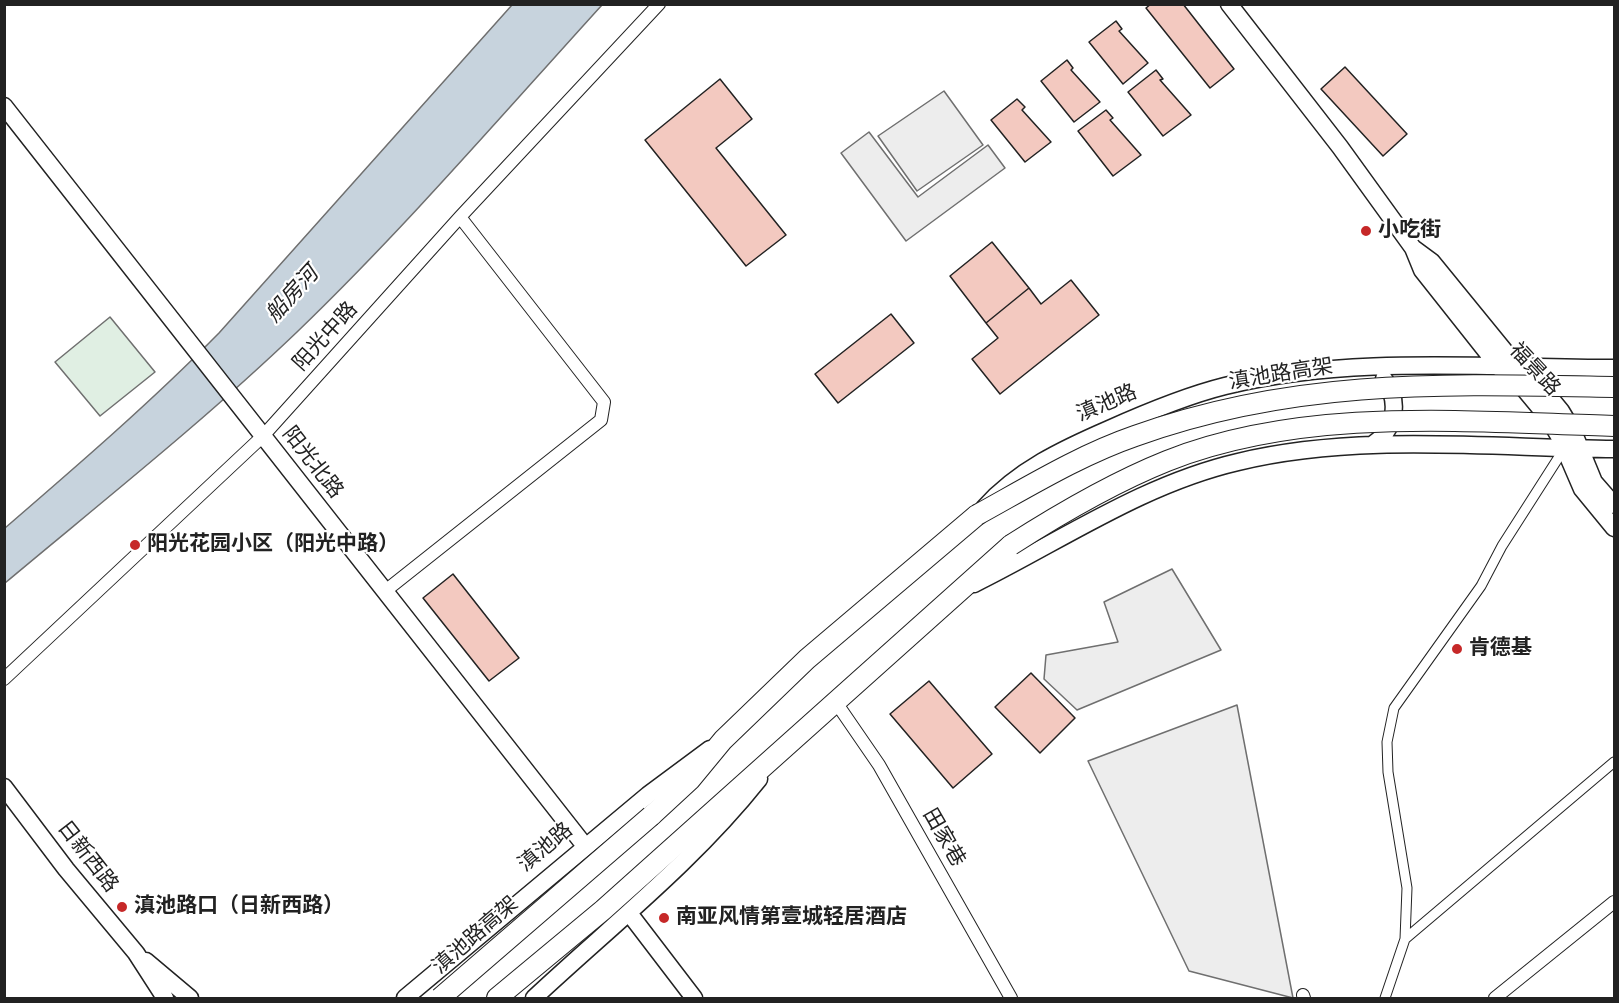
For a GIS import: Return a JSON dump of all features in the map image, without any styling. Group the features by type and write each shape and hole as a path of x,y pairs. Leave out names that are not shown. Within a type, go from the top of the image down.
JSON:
{"main road":[{"name":"滇池路高架","path":"977,515 1133,436 1216,410 1274,399 1380,386 1614,387"},
{"path":"497,999 676,846 1011,545 1061,513 1169,461 1276,433 1329,425 1397,422 1614,426"},
{"name":"滇池路","path":"651,816 690,780 723,740 807,659 977,515"},
{"name":"滇池路高架","path":"440,999 651,816"}],"street":[{"name":"阳光中路","path":"4,679 263,436 460,217 659,4"},
{"name":"福景路","path":"1229,4 1340,147 1413,248 1422,270 1498,366 1520,384 1549,419 1573,449 1594,482 1614,505"},
{"name":"阳光北路","path":"4,106 585,846"},
{"path":"384,592 601,420 604,402 460,217"},
{"name":"福景路","path":"1413,248 1432,262 1507,354 1522,367 1561,411 1582,489 1614,528"},
{"name":"滇池路","path":"977,515 1004,485 1066,447 1153,410 1229,385 1288,374 1369,368 1498,366 1614,368"},
{"path":"1369,368 1388,384 1394,409 1390,426 1372,445"},
{"path":"965,588 1112,509 1171,484 1237,462 1301,450 1372,445 1614,449"},
{"path":"1385,999 1406,939 1407,888 1388,772 1387,742 1394,708 1481,586 1502,546 1573,449"},
{"name":"田家巷","path":"835,701 879,765 1011,999"},
{"name":"滇池路","path":"405,999 585,846 648,795 723,740"},
{"path":"534,999 629,913 724,822 784,747"},
{"path":"1406,939 1614,762"},
{"name":"日新西路","path":"4,787 66,869 136,953 165,999"},
{"path":"1495,999 1614,903"},
{"path":"629,913 694,999"},
{"name":"日新西路","path":"136,953 190,999"}],"green space":[{"path":"110,317 155,372 100,416 55,362"}],"shaded area":[{"path":"944,91 983,145 917,191 878,136"},
{"path":"869,132 918,197 988,145 1005,168 906,241 841,153"},
{"path":"1172,569 1221,650 1077,710 1044,679 1046,655 1118,642 1104,602"},
{"path":"1237,705 1293,998 1189,971 1088,761"}],"water":[{"name":"船房河","path":"512,5 602,5 414,212 297,332 190,429 5,583 5,528 141,408 219,333"}],"building":[{"path":"1151,4 1183,4 1234,69 1210,88 1146,8"},
{"path":"1116,21 1122,29 1119,31 1148,63 1123,84 1089,42"},
{"path":"1067,60 1073,68 1071,70 1100,102 1074,122 1041,81"},
{"path":"1345,67 1407,134 1383,156 1321,89"},
{"path":"1156,70 1163,79 1160,80 1191,115 1163,136 1128,92"},
{"path":"720,79 752,119 716,148 786,235 746,266 645,140"},
{"path":"1017,99 1025,107 1022,110 1051,142 1025,162 991,120"},
{"path":"1106,110 1113,118 1110,120 1141,155 1113,176 1078,131"},
{"path":"992,242 1029,288 986,323 950,276"},
{"path":"1071,280 1099,315 1000,394 972,359 998,338 986,323 1029,288 1041,304"},
{"path":"891,314 914,343 838,403 815,374"},
{"path":"453,574 519,658 489,681 423,598"},
{"path":"1031,673 1075,718 1040,753 995,707"},
{"path":"929,681 992,754 953,788 890,714"}],"place":[{"name":"小吃街","path":"1366,231"},
{"name":"阳光花园小区（阳光中路）","path":"135,545"},
{"name":"肯德基","path":"1457,649"},
{"name":"滇池路口（日新西路）","path":"122,907"},
{"name":"南亚风情第壹城轻居酒店","path":"664,918"}]}
